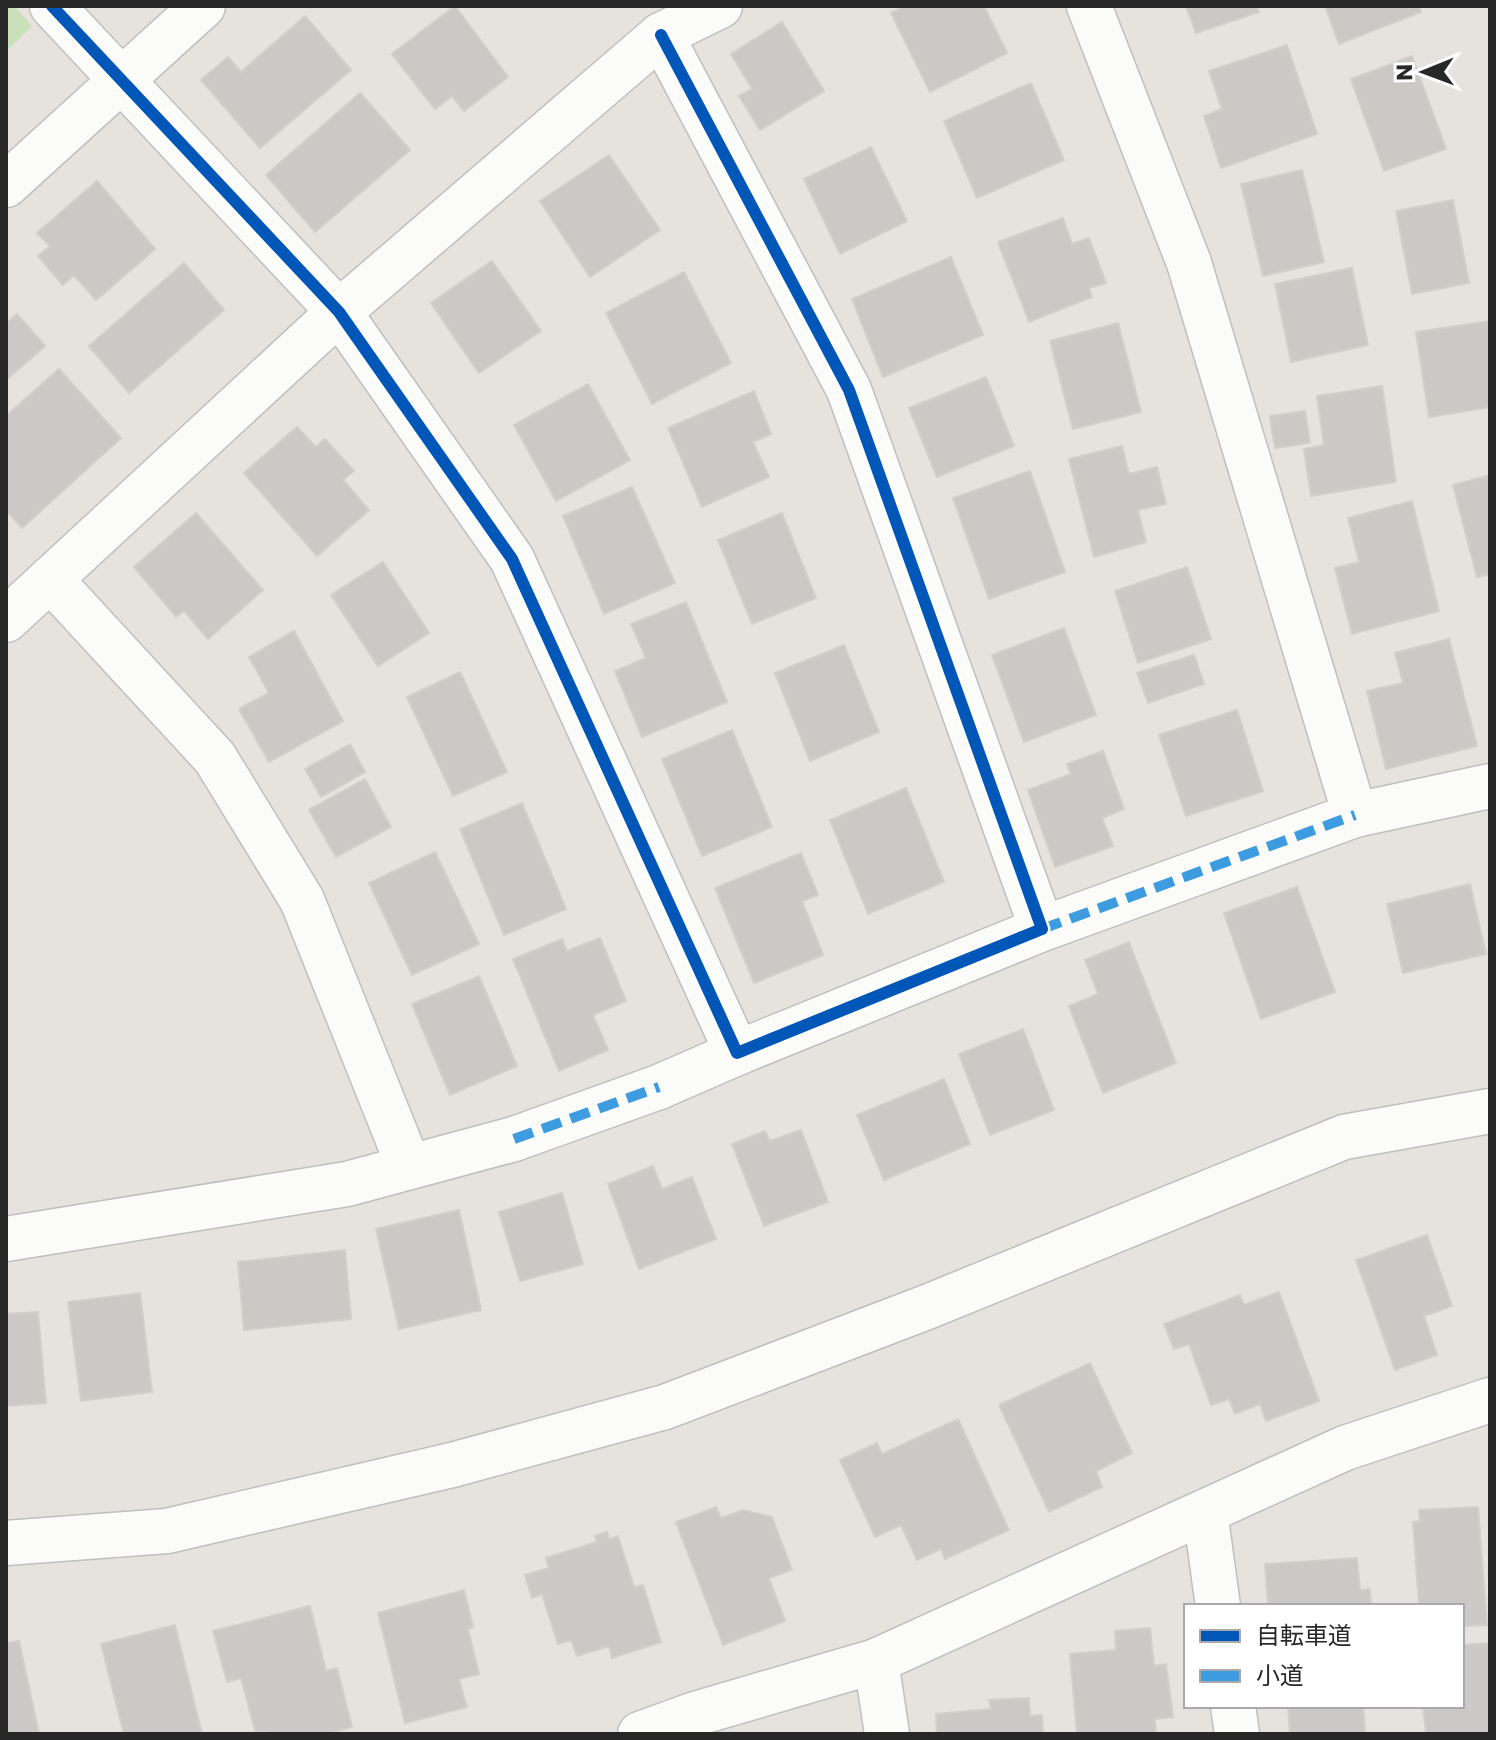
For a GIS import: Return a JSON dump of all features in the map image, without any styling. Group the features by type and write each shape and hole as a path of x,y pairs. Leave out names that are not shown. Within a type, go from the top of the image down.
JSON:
{"street":[{"path":"52,6 339,312 512,559 737,1053"},
{"path":"6,185 203,6"},
{"path":"6,620 339,312 661,35 720,6"},
{"path":"1089,6 1189,263 1355,815"},
{"path":"661,35 849,390 1042,929"},
{"path":"50,579 215,758 302,900 409,1167"},
{"path":"6,1239 347,1184 514,1139 659,1087 1042,929 1355,815 1490,786"},
{"path":"6,1543 167,1531 452,1465 665,1407 927,1307 1344,1137 1490,1111"},
{"path":"640,1734 695,1714 876,1661 1345,1448 1490,1400"},
{"path":"1205,1512 1218,1604"},
{"path":"876,1661 887,1734"},
{"path":"1233,1708 1237,1734"}],"green space":[{"path":"6,6 14,6 32,26 6,51"}],"building":[{"path":"455,6 508,77 464,111 452,96 435,109 392,54"},
{"path":"905,6 984,6 1007,53 930,92 891,13"},
{"path":"1186,6 1257,6 1259,12 1196,33"},
{"path":"1325,6 1419,6 1421,12 1339,44"},
{"path":"305,16 351,70 260,148 201,80 228,57 241,72"},
{"path":"782,22 824,91 760,130 739,96 752,89 731,54"},
{"path":"1287,45 1317,134 1221,168 1204,116 1222,109 1209,71"},
{"path":"1412,56 1446,149 1384,171 1351,79"},
{"path":"1031,83 1064,160 977,198 944,121"},
{"path":"360,93 410,150 315,232 266,175"},
{"path":"871,147 907,221 840,254 804,179"},
{"path":"609,155 660,230 590,277 540,201"},
{"path":"1302,170 1324,262 1263,276 1241,184"},
{"path":"97,181 155,249 96,300 74,275 63,285 38,256 50,246 37,233"},
{"path":"1453,200 1469,283 1412,294 1396,211"},
{"path":"1063,218 1072,244 1089,238 1106,283 1089,288 1092,297 1029,322 998,242"},
{"path":"951,257 983,335 883,377 852,299"},
{"path":"492,261 541,331 479,373 431,303"},
{"path":"184,263 224,310 129,393 89,346"},
{"path":"1352,268 1368,345 1291,362 1275,284"},
{"path":"684,272 731,363 652,404 606,313"},
{"path":"17,314 45,346 6,380 6,324"},
{"path":"1490,321 1490,407 1429,417 1416,332"},
{"path":"1118,323 1141,412 1073,429 1050,341"},
{"path":"59,369 121,438 22,528 6,510 6,416"},
{"path":"986,377 1014,446 937,477 909,408"},
{"path":"588,384 630,460 556,501 514,425"},
{"path":"1382,386 1396,482 1311,496 1304,449 1324,445 1317,396"},
{"path":"754,391 771,434 753,442 769,477 702,507 668,428"},
{"path":"1305,411 1310,443 1275,448 1270,416"},
{"path":"297,427 316,447 325,439 354,471 343,480 369,510 317,556 244,473"},
{"path":"1122,446 1129,474 1157,467 1166,504 1138,510 1146,542 1094,557 1069,459"},
{"path":"1030,471 1065,572 989,599 953,498"},
{"path":"1490,475 1490,574 1477,577 1453,485"},
{"path":"632,487 675,583 604,614 563,516"},
{"path":"1412,501 1439,611 1352,634 1335,568 1359,562 1348,518"},
{"path":"196,513 263,590 208,639 184,611 176,617 134,567"},
{"path":"782,513 816,598 752,624 718,540"},
{"path":"383,562 429,633 378,666 331,595"},
{"path":"1187,567 1211,639 1138,663 1115,591"},
{"path":"686,602 727,702 642,737 615,671 646,658 631,624"},
{"path":"1064,628 1096,715 1024,742 992,655"},
{"path":"294,631 343,721 269,762 239,709 269,693 249,657"},
{"path":"1449,639 1477,746 1386,769 1367,691 1403,683 1395,653"},
{"path":"844,645 879,732 810,761 775,673"},
{"path":"1194,655 1204,684 1148,703 1137,673"},
{"path":"460,672 507,772 453,796 407,697"},
{"path":"1237,710 1263,791 1186,816 1159,735"},
{"path":"732,730 772,827 702,856 662,759"},
{"path":"350,744 365,772 321,797 305,769"},
{"path":"1103,751 1124,809 1102,818 1113,846 1055,867 1028,790 1071,774 1067,764"},
{"path":"365,779 391,827 336,857 309,810"},
{"path":"906,788 944,882 868,914 830,820"},
{"path":"522,803 566,909 504,935 460,829"},
{"path":"435,852 479,944 412,975 369,883"},
{"path":"801,853 818,895 802,901 823,955 754,983 715,888"},
{"path":"1470,884 1486,954 1403,973 1387,904"},
{"path":"1297,887 1335,992 1261,1019 1224,913"},
{"path":"600,938 626,1001 593,1015 608,1050 559,1071 513,959 562,939 567,951"},
{"path":"1129,942 1176,1063 1103,1093 1069,1006 1098,994 1085,960"},
{"path":"479,976 517,1066 450,1095 412,1004"},
{"path":"1023,1029 1054,1110 990,1135 959,1054"},
{"path":"944,1079 970,1144 884,1180 857,1115"},
{"path":"801,1130 828,1202 764,1226 732,1144 765,1131 770,1141"},
{"path":"653,1166 662,1189 692,1177 716,1239 639,1269 608,1184"},
{"path":"562,1193 583,1264 520,1281 499,1212"},
{"path":"459,1210 481,1310 399,1329 376,1229"},
{"path":"1427,1235 1452,1306 1424,1316 1437,1355 1395,1370 1356,1260"},
{"path":"345,1250 351,1319 244,1330 238,1262"},
{"path":"1279,1292 1319,1401 1266,1421 1260,1404 1235,1414 1229,1399 1211,1405 1189,1344 1174,1349 1164,1324 1240,1295 1244,1305"},
{"path":"140,1293 152,1392 81,1401 68,1302"},
{"path":"38,1312 46,1403 6,1406 6,1314"},
{"path":"1090,1363 1132,1453 1096,1471 1102,1487 1049,1512 999,1405"},
{"path":"958,1419 1009,1530 945,1559 941,1549 917,1560 901,1525 875,1537 840,1460 877,1443 882,1454"},
{"path":"716,1507 721,1518 743,1510 772,1517 792,1570 769,1578 785,1621 723,1645 676,1522"},
{"path":"1478,1507 1487,1625 1464,1626 1464,1604 1419,1604 1413,1522 1420,1521 1419,1510"},
{"path":"607,1532 609,1539 618,1536 634,1587 643,1585 661,1642 612,1658 609,1646 577,1656 571,1640 558,1644 542,1594 532,1598 525,1575 549,1568 546,1558 597,1542 595,1536"},
{"path":"1357,1558 1360,1590 1370,1589 1371,1604 1268,1604 1265,1564"},
{"path":"464,1590 473,1627 468,1629 479,1674 459,1679 467,1707 405,1723 378,1613"},
{"path":"310,1606 326,1671 337,1668 352,1727 325,1734 267,1734 266,1731 256,1734 241,1678 227,1682 213,1631"},
{"path":"175,1625 202,1734 124,1734 101,1644"},
{"path":"1150,1628 1154,1666 1166,1664 1173,1717 1155,1719 1156,1734 1077,1734 1070,1654 1116,1650 1115,1631"},
{"path":"19,1641 39,1734 6,1734 6,1643"},
{"path":"1490,1643 1490,1734 1426,1734 1423,1708 1464,1708 1464,1645"},
{"path":"1029,1698 1030,1716 1042,1715 1043,1734 937,1734 936,1714 991,1709 989,1700"},
{"path":"1288,1708 1363,1708 1365,1734 1290,1734"}],"marked path":[{"path":"1042,929 1355,815"},
{"path":"514,1139 659,1087"}],"cycle path":[{"path":"52,6 339,312 512,559 737,1053 1042,929 849,390 661,35"}]}
